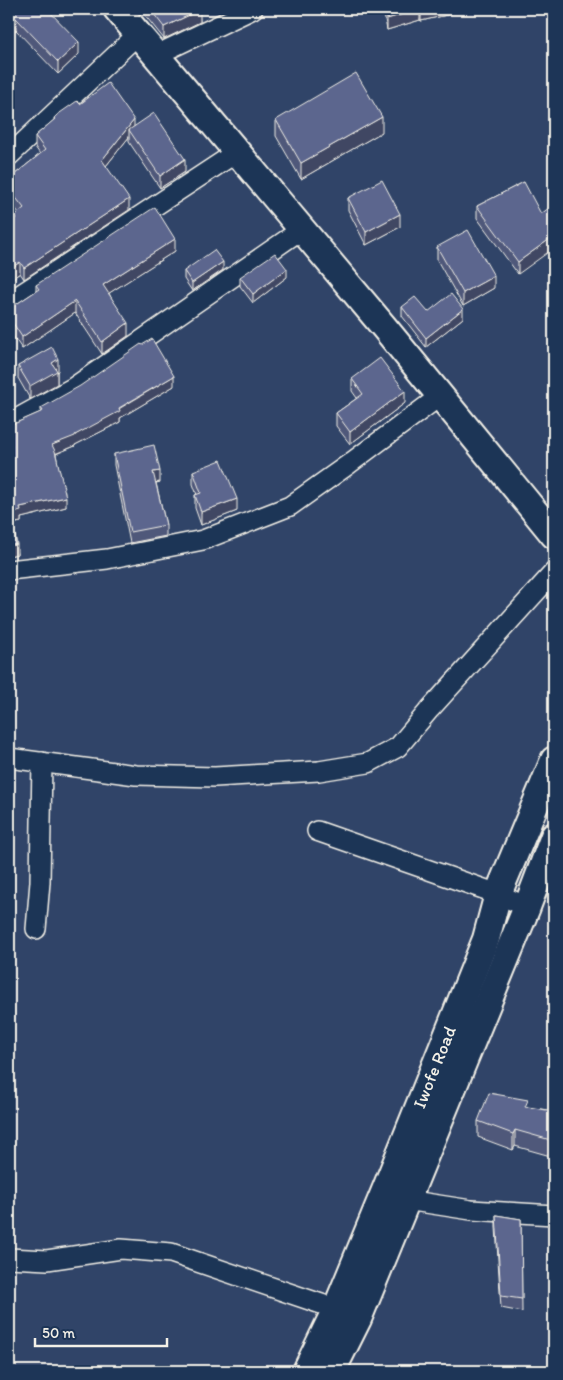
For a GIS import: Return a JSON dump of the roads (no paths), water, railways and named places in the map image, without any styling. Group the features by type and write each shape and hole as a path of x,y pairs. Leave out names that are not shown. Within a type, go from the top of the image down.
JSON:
{"street":[{"path":"117,9 302,229 554,535"},
{"path":"156,54 253,9"},
{"path":"9,156 138,34"},
{"path":"9,302 237,152"},
{"path":"9,422 74,387 302,229"},
{"path":"9,570 107,559 203,540 290,506 440,396"},
{"path":"9,758 136,775 215,777 319,771 368,763 398,747 554,572"},
{"name":"Iwofe Road","path":"306,1371 336,1309 386,1188 486,939 498,894 554,760"},
{"path":"36,928 40,882 42,762"},
{"path":"317,831 498,894 527,906"},
{"name":"Iwofe Road","path":"332,1371 358,1319 554,836"},
{"path":"406,1200 471,1210 554,1215"},
{"path":"9,1258 47,1260 121,1249 171,1253 336,1309"}]}
